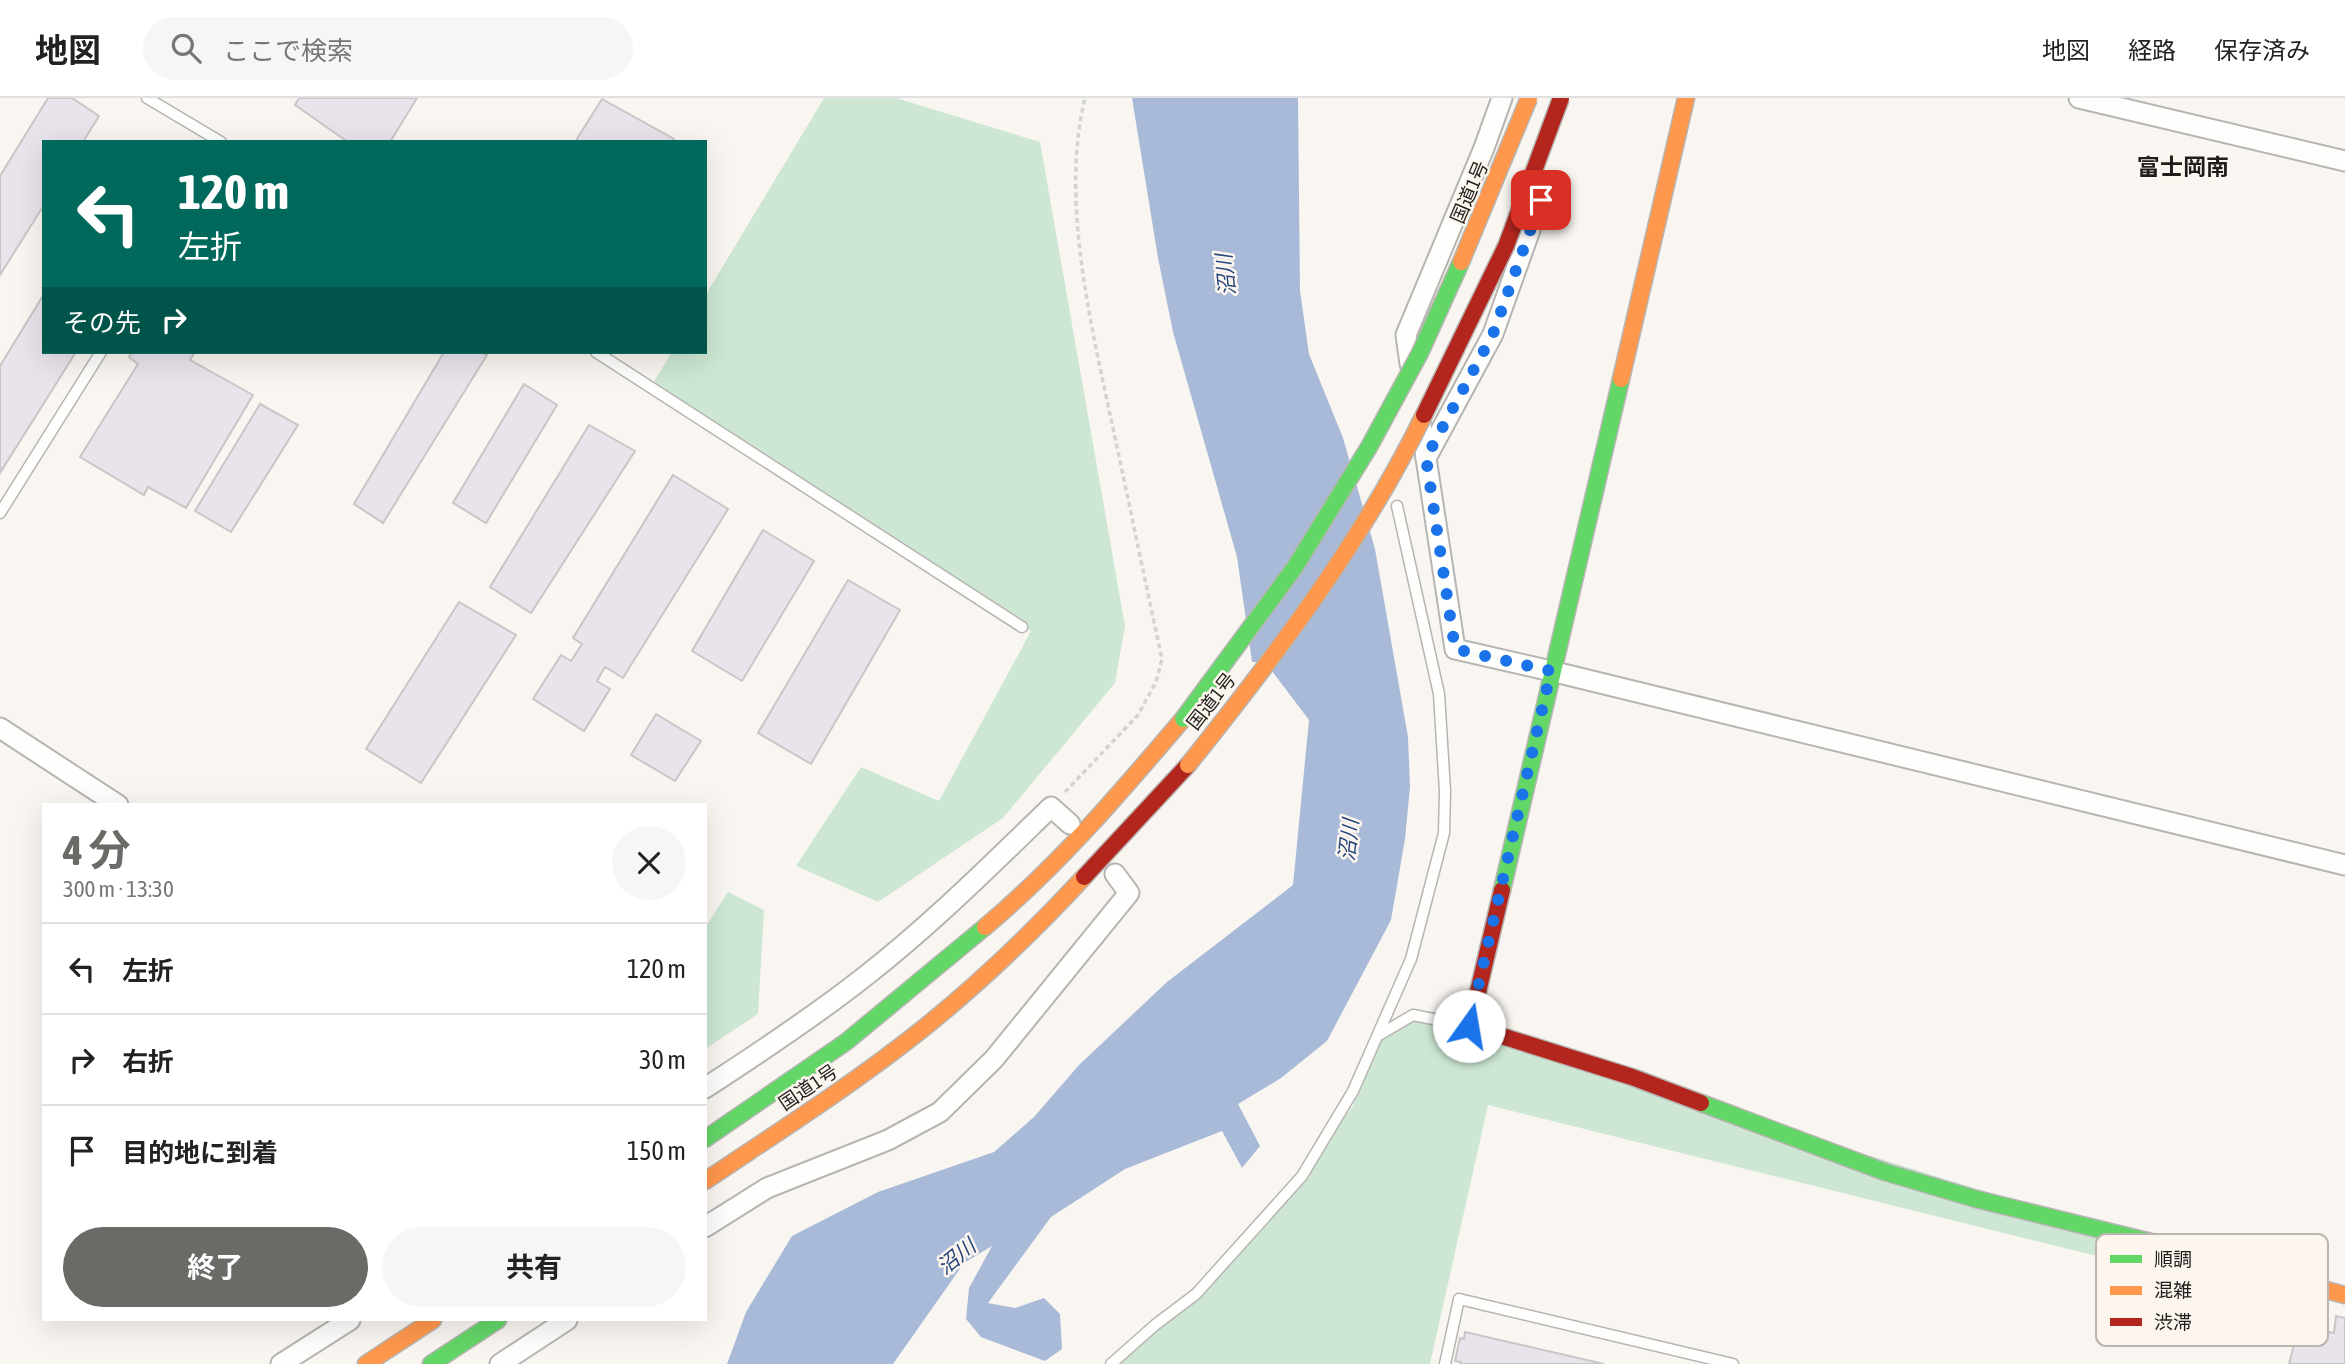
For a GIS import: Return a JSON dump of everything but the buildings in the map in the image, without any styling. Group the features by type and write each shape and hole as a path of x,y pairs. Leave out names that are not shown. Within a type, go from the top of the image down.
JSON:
{"main road":[{"name":"国道1号","path":"707,1138 846,1042 1011,905 1103,814 1183,719 1295,567 1369,447 1431,329 1475,232 1529,98"},
{"name":"国道1号","path":"707,1180 865,1074 949,1007 1027,937 1188,765 1246,692 1321,589 1398,467 1506,246 1561,98"},
{"path":"1686,98 1469,1026 1632,1077 1885,1172 1976,1199 2117,1234"},
{"path":"2328,1290 2345,1295"},
{"path":"366,1364 431,1321"},
{"path":"431,1364 496,1321"}],"street":[{"path":"1502,98 1406,335 1455,649 2345,865"},
{"path":"1426,458 1493,334 1577,98"},
{"path":"2079,98 2345,161"},
{"path":"0,728 115,803"},
{"path":"707,1087 784,1036 863,978 945,909 1051,807 1070,824"},
{"path":"707,1226 767,1188 888,1140 940,1112 994,1059 1129,892 1115,874"},
{"path":"281,1364 348,1321"},
{"path":"500,1364 565,1321"}],"lane":[{"path":"147,98 218,140"},
{"path":"0,513 100,354"},
{"path":"599,354 1022,627"},
{"path":"1111,1364 1155,1325 1196,1294 1303,1176 1353,1091 1411,959 1444,833 1445,791 1439,694 1397,506"},
{"path":"1378,1035 1413,1015 1469,1026"},
{"path":"1445,1364 1459,1299 1733,1364"}],"path":[{"path":"1051,807 1138,715 1156,682 1162,659 1100,366 1081,256 1076,179 1085,98"}],"green space":[{"path":"824,98 896,98 1040,142 1125,626 1115,683 1003,818 878,902 796,866 861,767 939,801 1031,631 651,386 671,354 707,354 707,293"},
{"path":"728,892 764,910 758,1014 707,1048 707,925"},
{"path":"1423,1017 2122,1234 2096,1234 2096,1256 1488,1105 1430,1364 1116,1364 1226,1270 1353,1106 1378,1035"}],"water":[{"name":"沼川","path":"1132,98 1298,98 1300,291 1309,354 1343,438 1375,549 1408,737 1410,787 1405,839 1391,920 1327,1041 1281,1078 1238,1104 1260,1146 1242,1168 1222,1131 1125,1169 1051,1217 988,1303 1015,1308 1044,1298 1060,1314 1062,1349 1045,1361 981,1337 966,1319 969,1288 992,1246 964,1263 893,1364 727,1364 746,1312 792,1236 878,1192 994,1152 1034,1117 1079,1065 1167,982 1293,885 1309,720 1265,662 1252,662 1237,557 1173,332"}],"traffic: fast":[{"path":"1183,719 1295,567 1369,447 1420,353 1461,262"},
{"path":"1502,890 1621,379"},
{"path":"707,1138 846,1042 985,927"},
{"path":"1701,1103 1885,1172 1976,1199 2118,1234"},
{"path":"431,1364 496,1321"}],"traffic: slow":[{"path":"1461,262 1529,98"},
{"path":"1621,379 1686,98"},
{"path":"1188,765 1285,639 1345,553 1400,462 1424,415"},
{"path":"985,927 1064,853 1113,801 1183,719"},
{"path":"707,1180 841,1089 920,1031 1005,957 1084,877"},
{"path":"2328,1290 2345,1295"},
{"path":"366,1364 431,1321"}],"traffic: jam":[{"path":"1424,415 1506,246 1561,98"},
{"path":"1084,877 1188,765"},
{"path":"1502,890 1470,1026 1632,1077 1701,1103"}],"district":[{"name":"富士岡南","path":"2183,167"}],"route":[{"path":"1469,1026 1551,671 1455,649 1426,458 1493,334 1541,200"}]}
